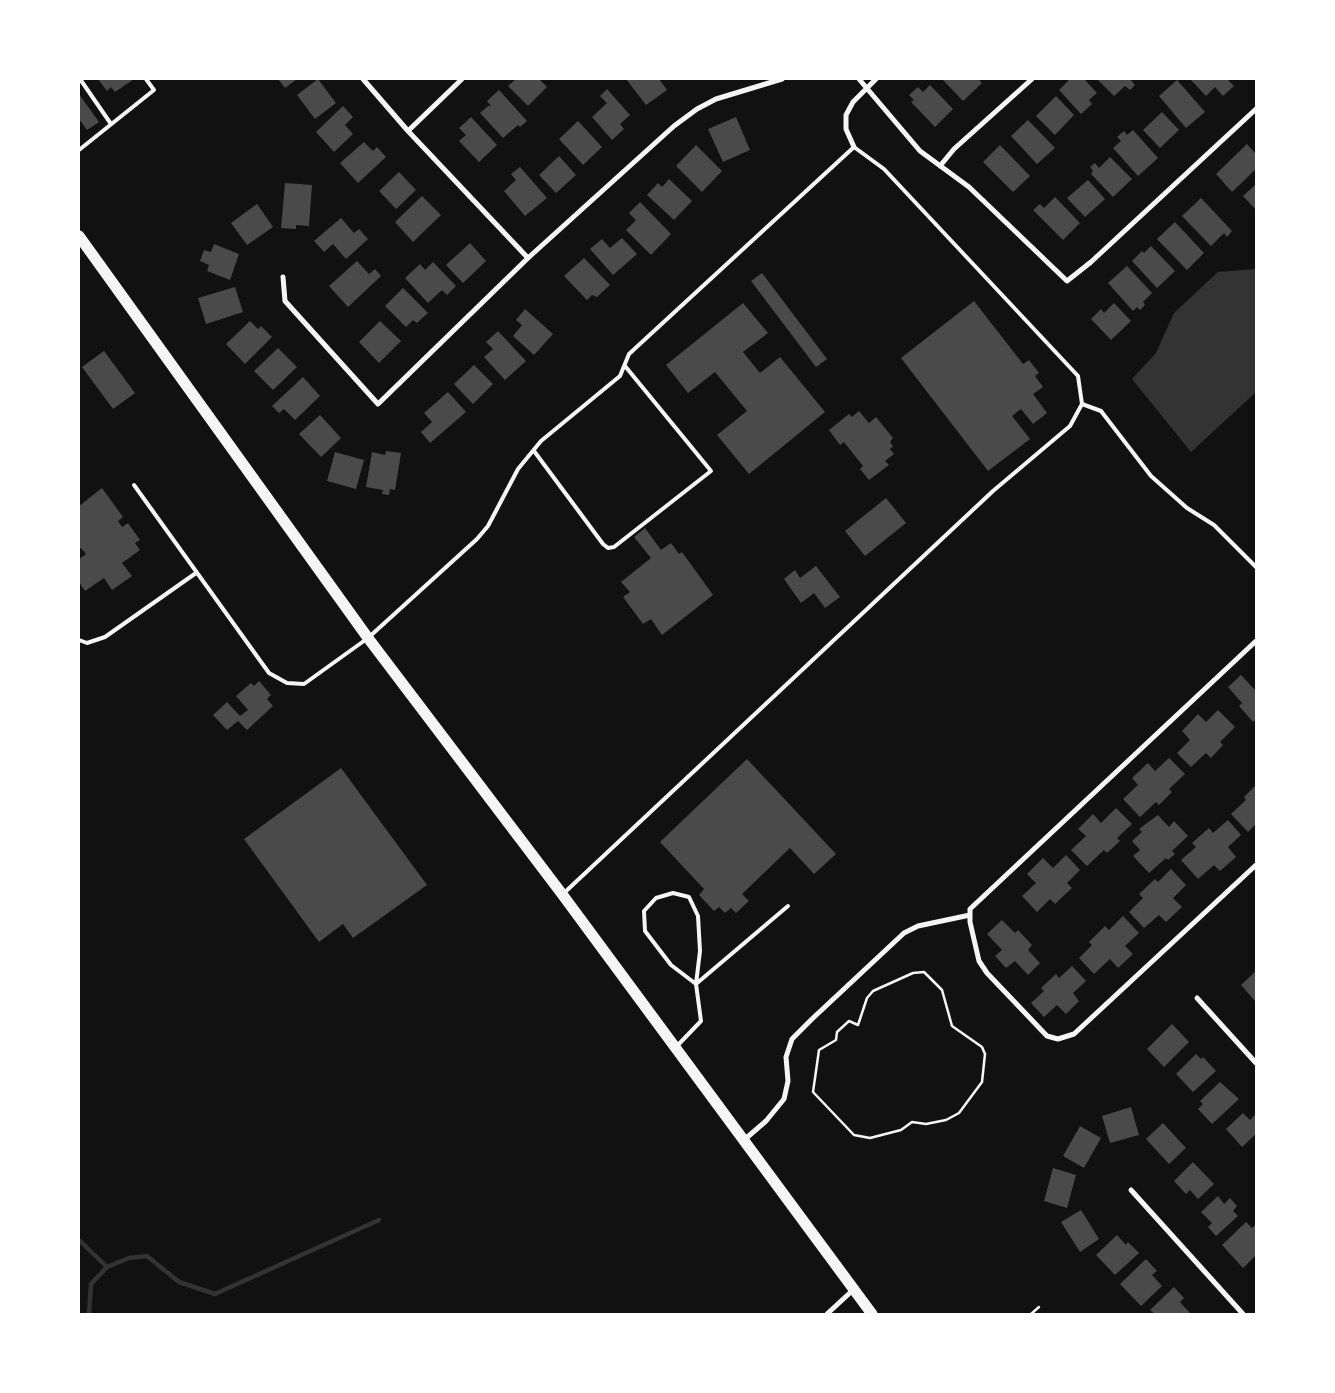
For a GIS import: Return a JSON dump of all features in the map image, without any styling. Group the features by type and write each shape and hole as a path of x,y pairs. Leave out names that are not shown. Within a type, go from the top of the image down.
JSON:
{"main road":[{"path":"79,236 368,638 562,894 872,1314"}],"street":[{"path":"363,79 408,131 528,258"},
{"path":"408,131 462,79"},
{"path":"283,277 285,301 378,404 528,258 653,144 697,109 716,99 782,79"},
{"path":"859,79 920,151 983,200 1067,281 1092,262 1255,112"},
{"path":"854,147 846,129 846,115 853,102 876,79"},
{"path":"940,166 954,150 1032,79"},
{"path":"1256,640 970,909 979,961 987,973 1047,1036 1058,1039 1074,1034 1256,865"},
{"path":"744,1140 766,1121 784,1099 788,1080 786,1057 792,1040 812,1019 904,933 918,926 970,915"},
{"path":"1197,998 1255,1060"},
{"path":"1131,1190 1244,1314"},
{"path":"828,1314 854,1289"}],"lane":[{"path":"80,79 111,124"},
{"path":"79,150 154,90 146,79"},
{"path":"134,485 269,673 287,683 304,684 368,638 477,539 488,526 518,469 541,441 620,376 629,354 854,147 884,169 1078,376 1082,404 1070,426 993,491 562,894"},
{"path":"534,450 603,544 608,548 614,547 711,471 625,366"},
{"path":"1082,404 1101,411 1151,476 1187,508 1214,525 1256,567"},
{"path":"79,640 87,643 105,637 196,573"},
{"path":"675,1047 701,1021 696,984 700,951 698,916 689,896 673,894 656,898 644,911 645,931 671,965 696,984"},
{"path":"696,984 788,906"}],"path":[{"path":"924,972 942,990 952,1026 982,1047 985,1054 982,1082 959,1114 946,1120 926,1124 912,1122 901,1130 870,1138 854,1135 813,1092 819,1050 836,1040 837,1032 849,1021 858,1025 867,998 873,991 913,973 924,972"},
{"path":"1031,1314 1039,1308"}],"shaded area":[{"path":"1256,269 1256,392 1191,452 1132,379 1156,353 1174,313 1218,272"}],"building":[{"path":"98,79 134,79 115,92 111,87 107,91"},
{"path":"278,79 297,79 285,88"},
{"path":"318,79 336,103 315,119 297,95"},
{"path":"516,79 539,79 547,87 528,106 508,86"},
{"path":"626,79 659,79 667,90 646,105"},
{"path":"942,79 978,79 982,83 963,101"},
{"path":"1070,79 1084,79 1097,93 1089,100 1092,104 1081,114 1059,90"},
{"path":"1097,79 1130,79 1135,85 1130,90 1125,86 1114,96"},
{"path":"1190,79 1227,79 1234,86 1223,96 1215,87 1206,96"},
{"path":"1177,80 1205,112 1186,128 1159,96"},
{"path":"930,85 953,109 935,127 911,102 914,100 909,95 918,87 923,92"},
{"path":"607,89 630,115 620,124 624,129 612,140 592,117 607,103 600,96"},
{"path":"499,90 527,121 520,127 518,125 503,138 480,113 488,106 491,106 487,101"},
{"path":"79,94 99,122 87,130 79,119"},
{"path":"1056,96 1074,115 1055,135 1036,116"},
{"path":"343,106 353,117 345,125 353,134 334,152 316,132"},
{"path":"1162,112 1179,130 1160,148 1143,130"},
{"path":"471,117 497,145 479,162 459,141 466,135 459,128"},
{"path":"736,117 750,150 723,162 708,129"},
{"path":"1028,120 1055,148 1037,164 1011,136"},
{"path":"578,121 602,147 583,165 559,139"},
{"path":"1133,130 1158,158 1138,176 1113,148 1121,141 1117,137 1124,131 1127,135"},
{"path":"364,142 373,151 377,147 386,157 358,183 340,163"},
{"path":"1247,144 1256,154 1256,169 1232,192 1216,174"},
{"path":"696,145 722,171 702,192 676,166"},
{"path":"1000,145 1030,176 1013,192 983,162"},
{"path":"559,156 576,175 556,193 539,175"},
{"path":"1110,157 1132,179 1113,197 1091,174 1093,171 1090,167 1095,163 1099,168"},
{"path":"520,167 547,198 525,216 504,191 516,180 511,174"},
{"path":"399,172 416,190 396,209 379,191"},
{"path":"669,179 692,201 674,220 647,195 658,183 662,187"},
{"path":"1088,180 1105,199 1085,217 1067,198"},
{"path":"285,183 312,185 309,226 296,225 296,229 281,228"},
{"path":"1256,184 1256,210 1243,196"},
{"path":"422,196 441,215 413,242 395,222"},
{"path":"1055,197 1080,223 1063,240 1033,210 1040,204 1044,208"},
{"path":"1201,198 1232,231 1227,237 1224,233 1211,246 1182,216"},
{"path":"640,202 671,234 651,255 626,230 636,220 629,213"},
{"path":"257,204 273,227 247,245 231,223"},
{"path":"341,218 354,233 359,229 368,239 346,259 333,244 324,252 314,241"},
{"path":"1175,222 1204,253 1187,270 1157,239"},
{"path":"622,238 637,254 613,275 590,249 602,239 610,248"},
{"path":"470,243 486,261 463,283 446,265"},
{"path":"214,244 239,254 230,280 207,271 209,265 200,261 204,250 211,252"},
{"path":"1151,246 1175,271 1157,288 1132,261 1142,251 1144,253"},
{"path":"584,258 610,285 597,297 592,295 587,300 564,276"},
{"path":"357,261 369,274 375,269 381,276 348,307 329,286"},
{"path":"433,262 456,286 447,295 442,290 428,303 405,278 420,264 425,270"},
{"path":"1127,266 1152,293 1143,302 1145,305 1140,310 1137,307 1133,311 1108,283"},
{"path":"762,273 827,359 816,367 751,281"},
{"path":"235,287 243,312 206,324 198,298"},
{"path":"403,288 428,313 417,323 413,320 406,327 385,306"},
{"path":"974,301 1023,364 1029,360 1039,373 1035,376 1043,387 1033,394 1047,413 1033,424 1021,409 1012,416 1030,439 988,471 901,358"},
{"path":"743,303 768,333 743,352 760,373 780,357 825,412 749,474 717,435 747,411 715,372 688,393 666,365"},
{"path":"1114,303 1131,321 1111,340 1091,319 1101,309 1104,313"},
{"path":"525,309 553,334 534,355 513,336 522,325 516,320"},
{"path":"250,321 258,329 261,326 272,337 245,364 226,344"},
{"path":"380,321 401,341 379,363 359,342"},
{"path":"498,331 526,361 505,380 484,357 493,349 486,342"},
{"path":"278,348 297,367 273,390 254,371"},
{"path":"104,351 135,393 113,409 82,367"},
{"path":"474,365 493,384 473,404 454,384"},
{"path":"303,377 320,396 295,420 284,409 279,413 272,406"},
{"path":"448,392 466,412 430,443 421,432 432,422 424,413"},
{"path":"859,411 869,423 876,417 893,438 890,442 893,446 890,449 894,454 885,461 889,465 869,480 860,469 863,466 844,442 840,445 829,430 849,414 852,417"},
{"path":"320,415 341,438 321,457 299,434"},
{"path":"386,451 401,453 395,490 390,489 389,495 382,494 383,490 366,487 372,452 385,455"},
{"path":"335,452 364,460 356,489 327,481"},
{"path":"102,488 123,517 118,521 122,527 128,523 140,540 135,543 140,550 122,563 132,576 112,590 104,578 85,591 79,582 79,559 86,554 81,548 79,550 79,506"},
{"path":"886,498 906,523 865,556 845,531"},
{"path":"645,528 661,550 671,543 679,554 682,552 713,595 662,635 651,619 643,624 623,597 630,592 621,582 651,558 634,537"},
{"path":"816,566 840,597 825,608 814,593 801,603 784,579 795,570 800,578"},
{"path":"1241,675 1256,691 1256,719 1253,722 1239,706 1242,703 1228,687"},
{"path":"259,681 271,695 267,699 273,706 247,730 238,721 227,730 213,715 227,702 240,716 248,710 236,696 251,683 254,686"},
{"path":"1218,710 1235,727 1220,742 1223,745 1211,758 1206,753 1191,767 1177,753 1190,740 1182,731 1198,714 1206,722"},
{"path":"1169,758 1185,774 1169,789 1172,792 1159,805 1156,802 1140,817 1123,799 1138,785 1132,778 1148,763 1155,771"},
{"path":"747,759 836,854 814,874 790,848 742,894 749,901 736,913 731,908 725,913 719,907 714,911 699,895 704,889 660,842"},
{"path":"341,768 427,885 353,938 343,924 319,942 244,839"},
{"path":"1256,785 1256,824 1248,832 1231,814 1246,800 1244,797"},
{"path":"1116,808 1132,824 1117,838 1120,841 1107,853 1104,850 1087,866 1071,850 1086,836 1078,829 1093,814 1101,823"},
{"path":"1158,815 1169,827 1174,821 1188,836 1172,851 1175,854 1168,860 1166,858 1149,873 1133,856 1140,850 1132,841 1142,832 1139,829"},
{"path":"1228,820 1241,835 1228,847 1236,857 1220,871 1214,865 1198,879 1181,860 1196,847 1192,843 1209,828 1213,833"},
{"path":"1066,855 1080,870 1067,883 1072,888 1055,904 1050,899 1037,912 1022,896 1036,883 1027,874 1043,858 1053,868"},
{"path":"1171,869 1186,885 1173,898 1182,907 1166,922 1159,915 1144,928 1129,912 1143,898 1139,894 1155,879 1158,882"},
{"path":"1123,916 1139,933 1125,946 1133,954 1118,968 1110,959 1094,974 1079,958 1092,945 1089,942 1105,926 1109,930"},
{"path":"1002,920 1015,933 1018,930 1032,945 1028,950 1040,963 1028,975 1015,961 1006,968 995,956 1002,950 987,934"},
{"path":"1072,966 1086,981 1073,993 1079,1001 1066,1014 1057,1005 1044,1017 1031,1003 1044,991 1041,988 1056,974 1059,978"},
{"path":"1256,971 1256,1002 1241,985"},
{"path":"1172,1024 1189,1042 1164,1067 1147,1049"},
{"path":"1196,1054 1201,1059 1203,1057 1216,1071 1193,1092 1176,1074"},
{"path":"1220,1082 1239,1099 1212,1124 1198,1109 1203,1104 1200,1101"},
{"path":"1131,1107 1139,1135 1110,1143 1102,1116"},
{"path":"1243,1113 1250,1120 1256,1114 1256,1134 1242,1147 1226,1129"},
{"path":"1163,1123 1186,1148 1169,1164 1146,1139"},
{"path":"1080,1126 1101,1138 1084,1168 1063,1156"},
{"path":"1193,1162 1214,1184 1198,1199 1190,1190 1186,1194 1174,1181"},
{"path":"1053,1168 1076,1175 1067,1208 1044,1201"},
{"path":"1218,1196 1224,1204 1230,1198 1237,1206 1233,1211 1238,1216 1216,1236 1208,1227 1212,1223 1201,1212"},
{"path":"1081,1210 1099,1239 1080,1252 1061,1222"},
{"path":"1246,1222 1252,1228 1256,1224 1256,1255 1243,1268 1222,1245"},
{"path":"1117,1235 1126,1245 1128,1242 1139,1253 1115,1275 1096,1255"},
{"path":"1146,1259 1157,1271 1152,1275 1162,1286 1141,1306 1120,1284"},
{"path":"1174,1287 1184,1298 1180,1302 1190,1313 1155,1314 1150,1310"}],"waterway":[{"path":"89,1314 91,1284 107,1267 129,1258 147,1256 179,1282 215,1294 379,1220"},
{"path":"79,1240 107,1267"}]}
